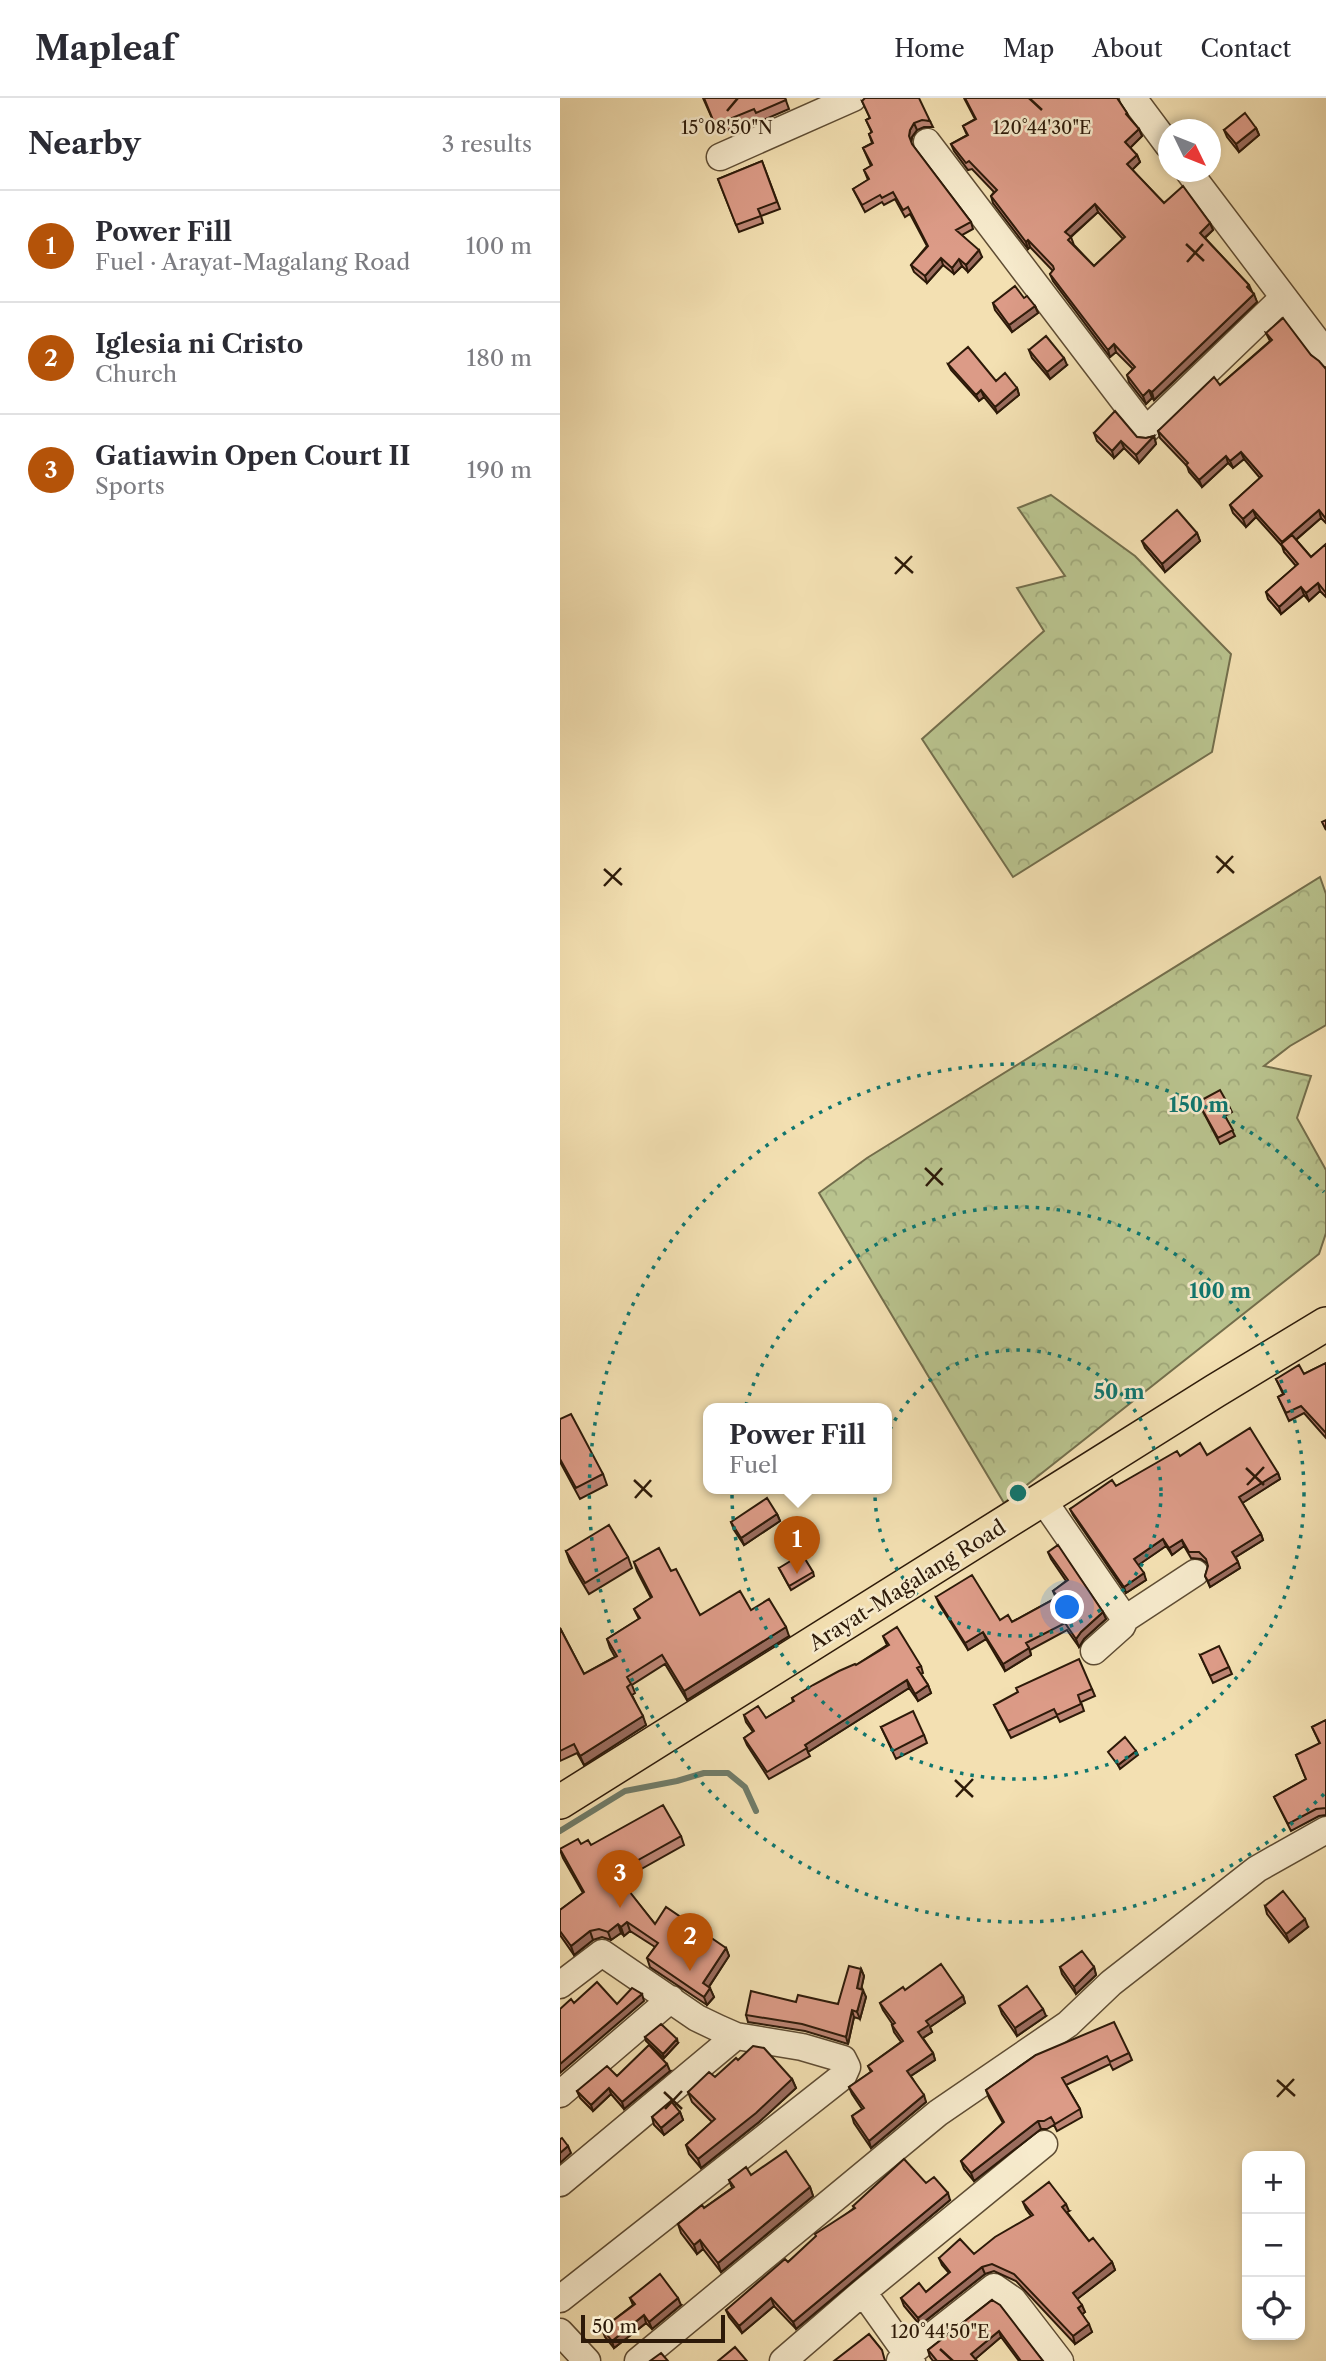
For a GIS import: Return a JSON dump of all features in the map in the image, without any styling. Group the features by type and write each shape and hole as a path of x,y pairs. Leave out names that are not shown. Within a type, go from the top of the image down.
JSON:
{"main road":[{"name":"Arayat-Magalang Road","path":"560,1802 1326,1324"}],"street":[{"path":"720,157 853,98"},
{"path":"1133,98 1158,132"},
{"path":"927,142 1146,429 1283,298"},
{"path":"1196,182 1326,353"},
{"path":"1043,1500 1125,1619"},
{"path":"1094,1651 1122,1626 1125,1619 1195,1573"},
{"path":"638,2361 938,2113 1068,2024 1111,1983 1257,1869 1326,1830"},
{"path":"560,1985 602,1953 697,2018 736,2036 802,2047 843,2059 847,2067 843,2076 560,2300"},
{"path":"560,2094 671,2000"},
{"path":"560,2183 736,2036"},
{"path":"783,2361 1044,2144"},
{"path":"863,2292 907,2359 994,2287 1013,2300 1060,2361"},
{"path":"560,2332 587,2361"}],"green space":[{"path":"1051,495 1135,556 1231,654 1212,752 1013,877 922,739 1044,631 1017,588 1065,576 1018,508"},
{"path":"1320,877 1326,894 1326,1025 1290,1046 1264,1066 1311,1076 1297,1118 1326,1170 1326,1233 1319,1254 1004,1503 819,1193 867,1158"}],"building":[{"path":"704,98 786,100 756,113 754,109 715,125"},
{"path":"865,98 919,98 930,121 914,123 909,136 912,144 971,222 956,230 979,250 966,265 959,259 952,268 941,258 925,276 911,265 928,246 908,207 903,210 893,192 882,198 880,195 862,205 853,189 869,179 864,170 872,165 863,148 873,143 869,134 872,132 866,120 870,118 862,101"},
{"path":"965,98 1117,98 1139,129 1125,142 1137,155 1127,164 1164,203 1183,186 1210,223 1200,233 1249,285 1247,287 1254,294 1152,392 1149,390 1143,396 1127,375 1135,367 1114,344 1108,350 1050,274 1053,266 1028,240 1026,242 991,196 997,190 969,161 966,163 951,144 968,135 963,126 976,119","holes":["1095,204 1125,237 1094,266 1068,240 1071,237 1065,232"]},
{"path":"1245,113 1256,128 1236,144 1224,130"},
{"path":"762,161 777,202 758,209 761,216 736,225 718,179"},
{"path":"1015,286 1024,298 1027,296 1035,306 1009,325 993,303"},
{"path":"1283,318 1311,355 1326,369 1326,519 1319,510 1282,542 1253,510 1243,519 1230,505 1262,476 1241,452 1230,461 1226,456 1199,480 1186,465 1188,463 1158,431 1214,377 1220,385 1272,340 1266,333"},
{"path":"1046,336 1064,358 1047,372 1029,350"},
{"path":"968,347 996,381 1005,373 1017,388 995,407 981,390 976,395 948,364"},
{"path":"1115,411 1137,437 1154,436 1136,455 1121,441 1112,451 1094,433"},
{"path":"1177,510 1197,533 1162,564 1142,541"},
{"path":"1292,535 1311,557 1326,544 1326,593 1318,583 1306,593 1301,587 1279,607 1266,592 1298,564 1281,544"},
{"path":"1220,1090 1229,1106 1222,1111 1233,1130 1218,1138 1198,1102"},
{"path":"1326,1363 1326,1433 1301,1406 1286,1413 1278,1397 1284,1394 1276,1379 1299,1365 1304,1374"},
{"path":"571,1414 603,1474 576,1488 560,1459 560,1419"},
{"path":"1250,1428 1278,1473 1239,1497 1261,1534 1232,1552 1238,1562 1208,1581 1205,1576 1208,1566 1206,1559 1199,1552 1189,1552 1182,1540 1169,1548 1163,1539 1134,1559 1144,1573 1124,1587 1070,1509 1112,1480 1116,1486 1177,1451 1180,1456 1200,1443 1207,1455"},
{"path":"767,1498 777,1514 741,1538 731,1522"},
{"path":"609,1525 628,1557 585,1583 566,1551"},
{"path":"1058,1545 1103,1612 1076,1639 1065,1623 1026,1643 1029,1648 1003,1664 983,1632 965,1643 936,1597 972,1575 1000,1620 1008,1615 1012,1622 1058,1597 1053,1591 1068,1580 1048,1552"},
{"path":"659,1548 671,1571 676,1569 700,1615 740,1591 751,1610 769,1599 786,1627 684,1691 662,1655 627,1677 631,1684 627,1687 643,1716 580,1756 574,1744 560,1751 560,1628 584,1674 617,1656 607,1639 640,1618 634,1609 652,1597 634,1562"},
{"path":"802,1554 813,1572 789,1586 779,1568"},
{"path":"897,1627 921,1666 917,1668 928,1685 915,1694 907,1680 767,1772 744,1738 754,1731 744,1715 758,1706 766,1718 794,1701 792,1698 813,1685 856,1665 889,1645 883,1636"},
{"path":"1219,1646 1229,1667 1210,1676 1200,1655"},
{"path":"1079,1659 1092,1689 1078,1695 1081,1704 1057,1715 1054,1709 1008,1731 994,1705 1018,1692 1016,1688"},
{"path":"913,1711 924,1735 893,1751 881,1727"},
{"path":"1326,1720 1326,1808 1316,1809 1288,1824 1274,1797 1306,1779 1296,1755 1320,1743 1312,1727"},
{"path":"1125,1737 1136,1751 1118,1765 1108,1752"},
{"path":"663,1805 681,1836 615,1873 655,1924 666,1907 726,1948 703,1983 710,1988 704,1997 647,1958 658,1943 627,1922 621,1927 618,1924 608,1932 599,1929 590,1931 571,1946 560,1931 560,1910 584,1892 560,1849 578,1839 581,1844 588,1840 591,1845"},
{"path":"1283,1891 1305,1919 1286,1934 1265,1906"},
{"path":"1082,1951 1094,1967 1074,1987 1060,1967"},
{"path":"941,1964 963,1996 926,2021 929,2025 918,2032 933,2053 907,2071 924,2095 869,2141 852,2116 864,2108 849,2087 872,2071 868,2066 903,2041 892,2025 895,2023 880,2003 903,1987 905,1990"},
{"path":"849,1966 861,1969 857,1988 863,1990 857,2012 852,2010 846,2037 802,2024 746,2015 751,1991 796,2002 798,1995 838,2004"},
{"path":"597,1982 617,2004 632,1988 642,1994 560,2064 560,2009 571,1999 574,2003"},
{"path":"1027,1986 1043,2009 1015,2028 999,2006"},
{"path":"1114,2022 1129,2053 1110,2062 1107,2056 1062,2078 1080,2109 1055,2124 1051,2117 1038,2121 971,2173 961,2161 1004,2122 986,2090 1036,2055"},
{"path":"661,2024 677,2039 663,2054 645,2037"},
{"path":"649,2045 667,2064 622,2102 609,2088 591,2105 577,2091 607,2066 617,2076"},
{"path":"753,2046 764,2048 792,2079 756,2113 698,2159 686,2145 715,2119 688,2092 709,2072 715,2077"},
{"path":"671,2101 680,2112 661,2128 652,2117"},
{"path":"560,2139 568,2146 560,2153"},
{"path":"786,2151 810,2187 718,2263 700,2240 694,2245 678,2224 702,2205 704,2208 734,2187 729,2180 746,2167 751,2175"},
{"path":"904,2159 926,2183 934,2177 948,2193 793,2322 771,2298 739,2326 726,2310 785,2259 788,2262 816,2236 815,2234 855,2208 853,2206"},
{"path":"1049,2182 1066,2204 1062,2207 1089,2241 1093,2238 1112,2262 1073,2293 1082,2305 1078,2308 1089,2324 1073,2336 1014,2274 992,2264 982,2267 918,2318 901,2298 919,2283 926,2292 950,2272 939,2258 960,2239 974,2254 995,2237 1033,2215 1023,2202"},
{"path":"660,2274 678,2298 649,2322 644,2315 612,2341 602,2329 635,2304 630,2298"},
{"path":"992,2300 1000,2305 1043,2361 1021,2361 999,2331 971,2354 977,2361 937,2361 928,2350"},
{"path":"869,2334 882,2350 885,2361 834,2361"},
{"path":"735,2347 747,2361 718,2361"},
{"path":"661,2353 668,2361 650,2361"}],"waterway":[{"path":"560,1831 625,1791 704,1773 728,1773 745,1787 756,1811"}],"place":[{"name":"Power Fill","path":"797,1574"},
{"name":"Gatiawin Open Court II","path":"620,1908"},
{"name":"Iglesia ni Cristo","path":"690,1971"}]}
